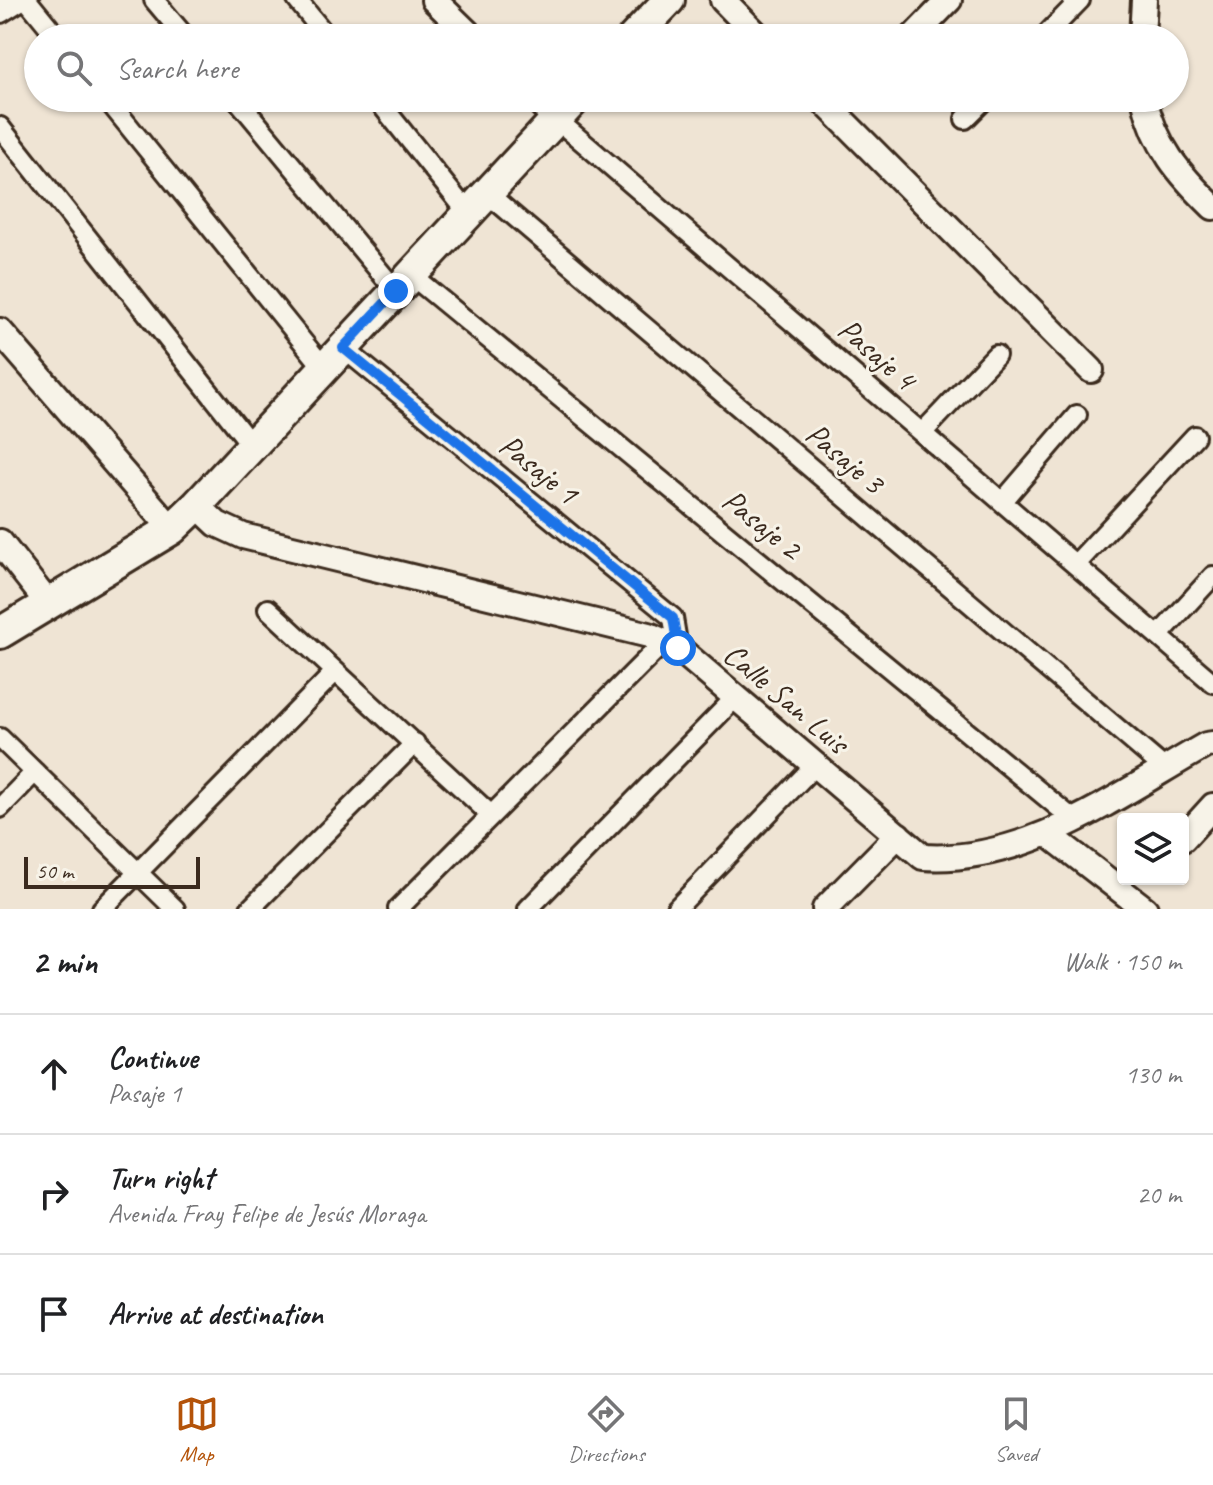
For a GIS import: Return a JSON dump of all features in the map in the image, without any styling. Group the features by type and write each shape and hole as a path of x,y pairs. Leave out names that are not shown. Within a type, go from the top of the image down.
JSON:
{"street":[{"path":"0,10 16,0"},
{"path":"27,0 47,24"},
{"path":"154,0 174,24"},
{"path":"297,0 317,24"},
{"path":"434,0 459,24"},
{"path":"723,0 746,24"},
{"path":"926,24 949,0"},
{"path":"1057,24 1080,0"},
{"path":"1143,24 1144,0"},
{"path":"644,24 662,2"},
{"path":"118,112 334,358"},
{"path":"249,112 404,283"},
{"path":"389,112 477,203"},
{"path":"0,633 172,529 477,203 549,112"},
{"name":"Pasaje 4","path":"563,112 922,433 1213,683"},
{"path":"834,112 1091,370"},
{"path":"965,119 972,112"},
{"path":"1148,112 1158,143 1173,167 1213,207"},
{"path":"0,127 252,446"},
{"name":"Pasaje 3","path":"477,203 1164,768"},
{"name":"Pasaje 2","path":"404,283 1074,820"},
{"path":"0,331 172,529"},
{"path":"922,433 996,355"},
{"name":"Pasaje 1","path":"334,358 673,618 671,645"},
{"path":"1003,501 1077,415"},
{"path":"1076,564 1195,436"},
{"name":"Calle San Luis","path":"197,505 217,524 243,536 649,635 671,645 923,857 958,859 1048,834 1213,744"},
{"path":"0,542 47,602"},
{"path":"1159,635 1213,576"},
{"path":"268,609 491,815"},
{"path":"398,909 491,815 671,645"},
{"path":"102,909 335,672"},
{"path":"528,909 736,697"},
{"path":"0,738 175,909"},
{"path":"250,909 415,743"},
{"path":"676,909 815,765"},
{"path":"0,808 35,772"},
{"path":"1189,832 1213,806"},
{"path":"1048,834 1136,898"},
{"path":"825,909 898,835"}],"route":[{"path":"396,291 343,348 673,618 678,648"}]}
